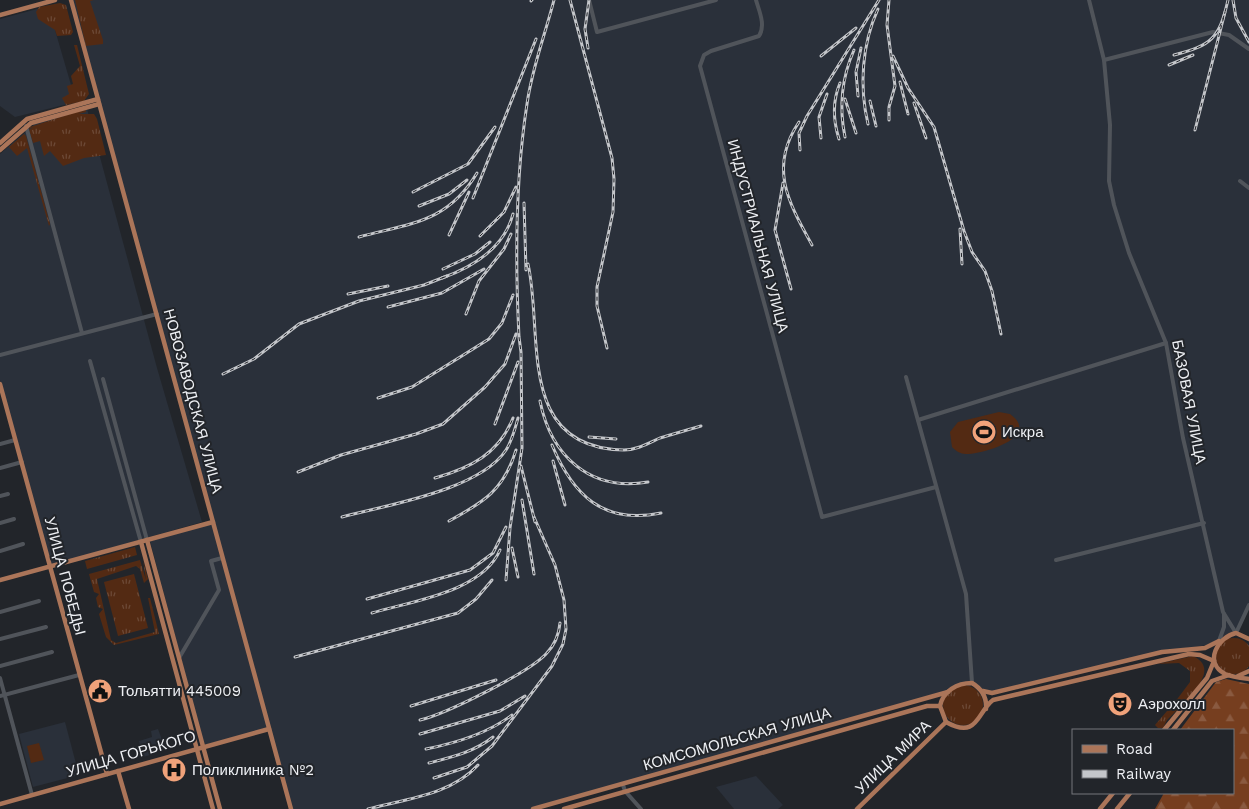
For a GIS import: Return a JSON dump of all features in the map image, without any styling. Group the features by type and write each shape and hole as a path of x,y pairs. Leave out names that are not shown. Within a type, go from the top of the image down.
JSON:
{"main road":[{"path":"0,15 55,0"},
{"name":"НОВОЗАВОДСКАЯ УЛИЦА","path":"71,0 290,809"},
{"path":"0,143 27,119 99,101"},
{"path":"0,150 26,126 36,120 84,105"},
{"name":"УЛИЦА ПОБЕДЫ","path":"0,384 107,774"},
{"path":"0,580 213,522"},
{"path":"146,540 220,809"},
{"path":"141,542 213,809"},
{"path":"1249,639 1236,633 1225,636 1205,648 1179,649 992,693 982,690 972,683 958,685 948,692 940,706 946,722 960,728 970,726 978,721 993,700 1194,654 1214,661 1221,670 1229,675 1249,679"},
{"path":"1165,729 1206,678 1214,661 1214,652 1219,641"},
{"path":"1179,649 1180,656"},
{"path":"1237,677 1249,671"},
{"path":"1173,729 1212,681 1229,675"},
{"path":"982,690 987,702 986,709"},
{"name":"КОМСОМОЛЬСКАЯ УЛИЦА","path":"533,809 948,692"},
{"name":"КОМСОМОЛЬСКАЯ УЛИЦА","path":"564,809 927,706 940,706"},
{"name":"УЛИЦА МИРА","path":"857,809 946,722"},
{"name":"УЛИЦА ГОРЬКОГО","path":"0,804 269,729"},
{"path":"820,729 822,735"},
{"path":"699,763 701,769"},
{"path":"118,772 128,809"},
{"path":"1100,809 1112,794"},
{"path":"1117,809 1129,794"}],"street":[{"path":"589,0 597,32 716,0"},
{"name":"ИНДУСТРИАЛЬНАЯ УЛИЦА","path":"756,0 763,31 760,36 711,51 704,55 700,66 822,517 936,487"},
{"name":"БАЗОВАЯ УЛИЦА","path":"1089,0 1104,60 1110,125 1109,181 1114,206 1129,253 1166,343 1183,438 1223,612 1236,633"},
{"path":"1104,60 1212,32 1229,35 1249,49"},
{"path":"26,126 82,333"},
{"path":"1240,181 1249,188"},
{"path":"0,355 157,314"},
{"path":"918,420 1166,343"},
{"path":"90,361 141,542"},
{"path":"906,377 966,594 972,683"},
{"path":"102,379 146,540"},
{"path":"0,444 15,440"},
{"path":"0,468 22,462"},
{"path":"0,496 8,494"},
{"path":"0,523 14,519"},
{"path":"1056,560 1204,523"},
{"path":"0,551 23,544"},
{"path":"179,658 219,590 211,561 222,558"},
{"path":"0,612 39,602"},
{"path":"1236,633 1249,605"},
{"path":"1219,641 1224,627 1223,612"},
{"path":"0,639 46,627"},
{"path":"0,666 52,652"},
{"path":"2,696 79,675"},
{"path":"0,678 2,696 32,795"},
{"path":"623,785 625,791 641,809"}],"shaded area":[{"path":"71,0 1249,0 1249,605 1236,633 1208,645 1179,649 987,693 972,683 947,693 531,809 291,809"},
{"path":"48,6 76,102 15,117 0,106 0,19"},
{"path":"87,109 157,368 202,522 51,565 0,380 0,154 36,123"},
{"path":"212,524 268,728 204,745 150,541"},
{"path":"65,722 79,775 33,787 19,734"},
{"path":"158,729 165,748 154,754 153,750 150,751 150,755 143,757 139,741 152,737 151,731"},
{"path":"756,776 783,805 778,809 734,809 716,787"}],"green space":[{"path":"75,0 94,0 90,1 103,44 86,46"},
{"path":"60,3 66,5 73,32 71,35 57,36 55,30 38,19 36,12 39,7"},
{"path":"74,45 77,45 89,94 84,101 66,105 62,98 69,94 67,86 73,84 71,76 80,66"},
{"path":"86,110 86,112 79,114 94,114 106,155 84,158 63,166 50,151 44,156 40,141 33,143 29,130 34,127 29,129 30,127"},
{"path":"24,134 49,226 27,148 17,156 9,147"},
{"name":"Искра","path":"999,412 1010,414 1018,422 1019,430 1015,437 996,447 974,453 962,453 952,447 950,432 958,422"},
{"path":"135,547 137,555 87,569 85,561"},
{"path":"140,560 146,580 143,560 148,579 144,583 140,569 136,566 97,579 111,640 116,643 155,632 148,598 150,598 159,634 114,645 106,637 99,614 103,609 98,607 96,598 99,594 94,592 89,574"},
{"path":"134,574 148,628 118,636 104,582"},
{"path":"1234,638 1246,644 1250,649 1250,663 1246,668 1234,674 1222,668 1216,656 1222,644"},
{"path":"1193,656 1201,661 1204,667 1204,674 1197,688 1180,707 1175,702 1190,682 1190,671 1179,663 1157,664"},
{"path":"1226,679 1249,684 1249,809 1155,809 1163,794 1234,794 1234,729 1181,729 1216,682"},
{"path":"959,685 967,685 974,688 980,694 983,705 980,716 974,722 967,725 959,725 952,722 946,716 943,709 943,701 946,694 952,688"},
{"path":"1173,704 1179,708 1167,720 1163,728 1158,728 1155,725"},
{"path":"39,743 44,760 31,763 27,746"}],"railway":[{"path":"506,580 510,528 522,448 517,249 520,162 529,91 554,0"},
{"path":"570,0 612,158 614,179 613,212 597,287 597,306 607,348"},
{"path":"588,48 585,29 589,0"},
{"path":"800,150 799,133 807,116 879,0"},
{"path":"889,0 887,25 895,86 889,107 889,120"},
{"path":"1174,55 1197,48 1212,38 1221,24 1228,0"},
{"path":"1233,0 1236,18 1249,42"},
{"path":"868,124 863,80 865,51 868,36 878,9"},
{"path":"1195,130 1225,12"},
{"path":"821,56 856,28"},
{"path":"473,198 536,39"},
{"path":"858,96 856,72 861,48"},
{"path":"845,137 842,115 844,82 854,50"},
{"path":"1169,65 1193,55"},
{"path":"893,56 908,88 934,127 964,231 972,252 985,271 992,291 1001,334"},
{"path":"900,82 908,114"},
{"path":"839,139 834,111 840,83"},
{"path":"821,138 819,117 827,94"},
{"path":"845,99 856,133"},
{"path":"870,101 876,126"},
{"path":"914,103 926,138"},
{"path":"799,122 790,139 783,170 790,200 812,245"},
{"path":"413,192 468,164 495,127"},
{"path":"359,237 411,224 440,212 465,190 477,173"},
{"path":"419,206 449,194 467,180"},
{"path":"783,183 775,230 791,289"},
{"path":"480,236 504,212 516,187"},
{"path":"449,235 469,192"},
{"path":"524,203 526,270"},
{"path":"442,278 465,268 486,255 502,237 509,226 513,214"},
{"path":"960,229 962,264"},
{"path":"466,314 479,281 504,249 511,234"},
{"path":"443,269 475,254 490,242"},
{"path":"528,264 541,383 550,409 565,430 589,444 629,450 660,438 701,426"},
{"path":"388,307 442,293 484,269"},
{"path":"223,374 254,359 299,324 359,301 424,285 447,276"},
{"path":"348,294 388,286"},
{"path":"378,398 412,387 489,339 502,323 513,295"},
{"path":"298,472 341,455 416,434 443,424 485,387 505,364 516,334"},
{"path":"495,424 518,362"},
{"path":"540,401 545,421 553,438 576,466 591,475 608,481 627,484 648,482"},
{"path":"435,478 460,469 482,458 500,441 513,418"},
{"path":"342,517 431,494 476,476 493,464 506,450 512,439 518,418"},
{"path":"589,437 616,439"},
{"path":"552,445 560,463 580,492 593,502 607,510 622,514 641,516 661,513"},
{"path":"449,521 473,508 499,485 511,464 516,450"},
{"path":"553,461 565,505"},
{"path":"521,466 535,522"},
{"path":"522,500 534,574"},
{"path":"434,778 467,767 492,746 552,666 563,644 566,629 564,600 555,565 534,517"},
{"path":"367,599 470,570 493,553 506,527"},
{"path":"512,548 518,577"},
{"path":"372,613 425,599 462,585 478,576 491,564 500,550"},
{"path":"295,657 458,613 476,599 492,580"},
{"path":"420,720 448,710 486,692 536,662 554,644 560,623"},
{"path":"411,706 496,680"},
{"path":"420,734 500,711 525,696"},
{"path":"426,749 449,744 482,733 512,715"},
{"path":"429,763 470,750 493,737"},
{"path":"368,809 412,799 441,789 455,783 478,765"}],"place":[{"name":"Искра","path":"984,432"},
{"name":"Тольятти 445009","path":"100,691"},
{"name":"Аэрохолл","path":"1120,704"},
{"name":"Поликлиника №2","path":"174,770"}]}
